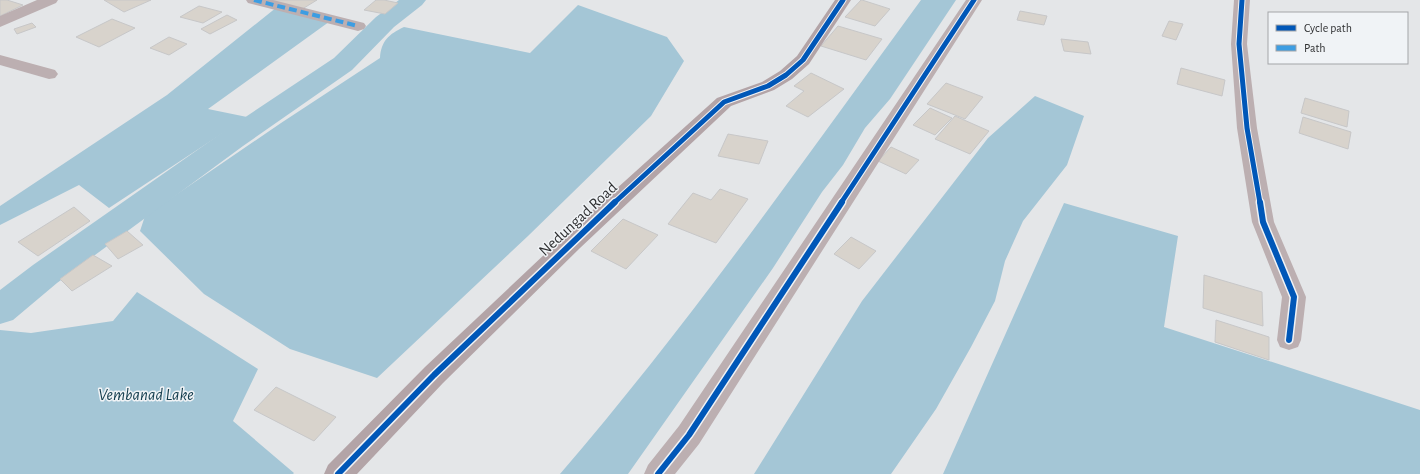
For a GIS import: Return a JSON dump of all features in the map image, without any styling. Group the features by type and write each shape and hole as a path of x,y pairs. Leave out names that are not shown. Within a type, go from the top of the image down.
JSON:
{"street":[{"path":"254,0 358,26"},
{"name":"Nedungad Road","path":"338,474 434,374 566,247 724,102 768,86 786,75 803,60 843,0"},
{"path":"658,474 689,435 974,0"},
{"path":"1242,0 1239,44 1247,128 1263,222 1294,297 1289,340"},
{"path":"0,22 44,1"},
{"path":"0,60 50,74"}],"water":[{"path":"921,0 956,0 890,99 865,128 843,165 822,192 773,268 628,474 560,474 655,359 701,300"},
{"path":"578,5 667,37 684,61 651,116 528,236 377,378 290,349 204,294 140,231 145,216 281,123 380,58 382,47 390,35 404,27 530,53"},
{"path":"277,7 333,19 208,109 247,117 109,208 79,185 0,225 0,206 167,95"},
{"path":"1035,96 1084,116 1067,165 1023,221 1005,261 995,301 971,347 936,409 891,474 754,474 862,301 988,138"},
{"path":"1064,203 1178,236 1164,327 1420,410 1420,474 943,474"},
{"name":"Vembanad Lake","path":"137,292 258,369 233,421 294,473 293,474 0,474 0,330 31,333 113,321"}],"building":[{"path":"0,0 7,0 23,5 0,16"},
{"path":"104,0 151,0 124,12"},
{"path":"264,0 317,0 299,11"},
{"path":"376,0 398,3 385,14 364,10"},
{"path":"861,0 890,9 875,26 845,17"},
{"path":"199,6 222,12 203,23 180,17"},
{"path":"1020,11 1047,16 1044,25 1017,20"},
{"path":"227,15 237,20 210,34 201,29"},
{"path":"112,19 135,28 99,47 76,37"},
{"path":"1169,21 1183,24 1176,40 1162,36"},
{"path":"32,23 36,27 17,34 14,29"},
{"path":"838,26 882,39 866,60 821,46"},
{"path":"169,37 187,44 169,55 150,48"},
{"path":"1061,39 1088,42 1091,54 1064,51"},
{"path":"1181,68 1225,80 1222,96 1177,84"},
{"path":"811,73 844,89 808,117 786,106 804,91 794,86"},
{"path":"946,83 983,97 965,119 927,104"},
{"path":"1305,98 1349,111 1347,127 1301,113"},
{"path":"930,108 952,118 935,135 913,125"},
{"path":"955,116 989,131 970,154 935,139"},
{"path":"1303,117 1351,132 1348,149 1299,133"},
{"path":"728,134 768,141 759,164 718,156"},
{"path":"891,147 919,160 906,174 878,161"},
{"path":"720,189 748,199 716,243 668,224 693,193 711,200"},
{"path":"74,207 90,221 38,256 18,242"},
{"path":"623,219 658,235 626,269 591,251"},
{"path":"127,231 143,245 118,259 105,244"},
{"path":"851,237 876,251 859,269 834,254"},
{"path":"93,255 112,266 72,291 60,279"},
{"path":"1204,275 1262,292 1263,326 1203,308"},
{"path":"1216,320 1269,337 1269,360 1215,342"},
{"path":"276,387 336,417 314,441 254,410"}],"waterway":[{"path":"0,310 45,274 233,139 343,64 385,22 414,0"}],"marked path":[{"path":"254,0 358,26"}],"cycle path":[{"path":"338,474 434,375 572,242 724,102 768,86 786,75 803,60 843,0"},
{"path":"658,474 689,435 974,0"},
{"path":"1242,0 1239,44 1247,128 1263,222 1294,297 1289,340"}]}
